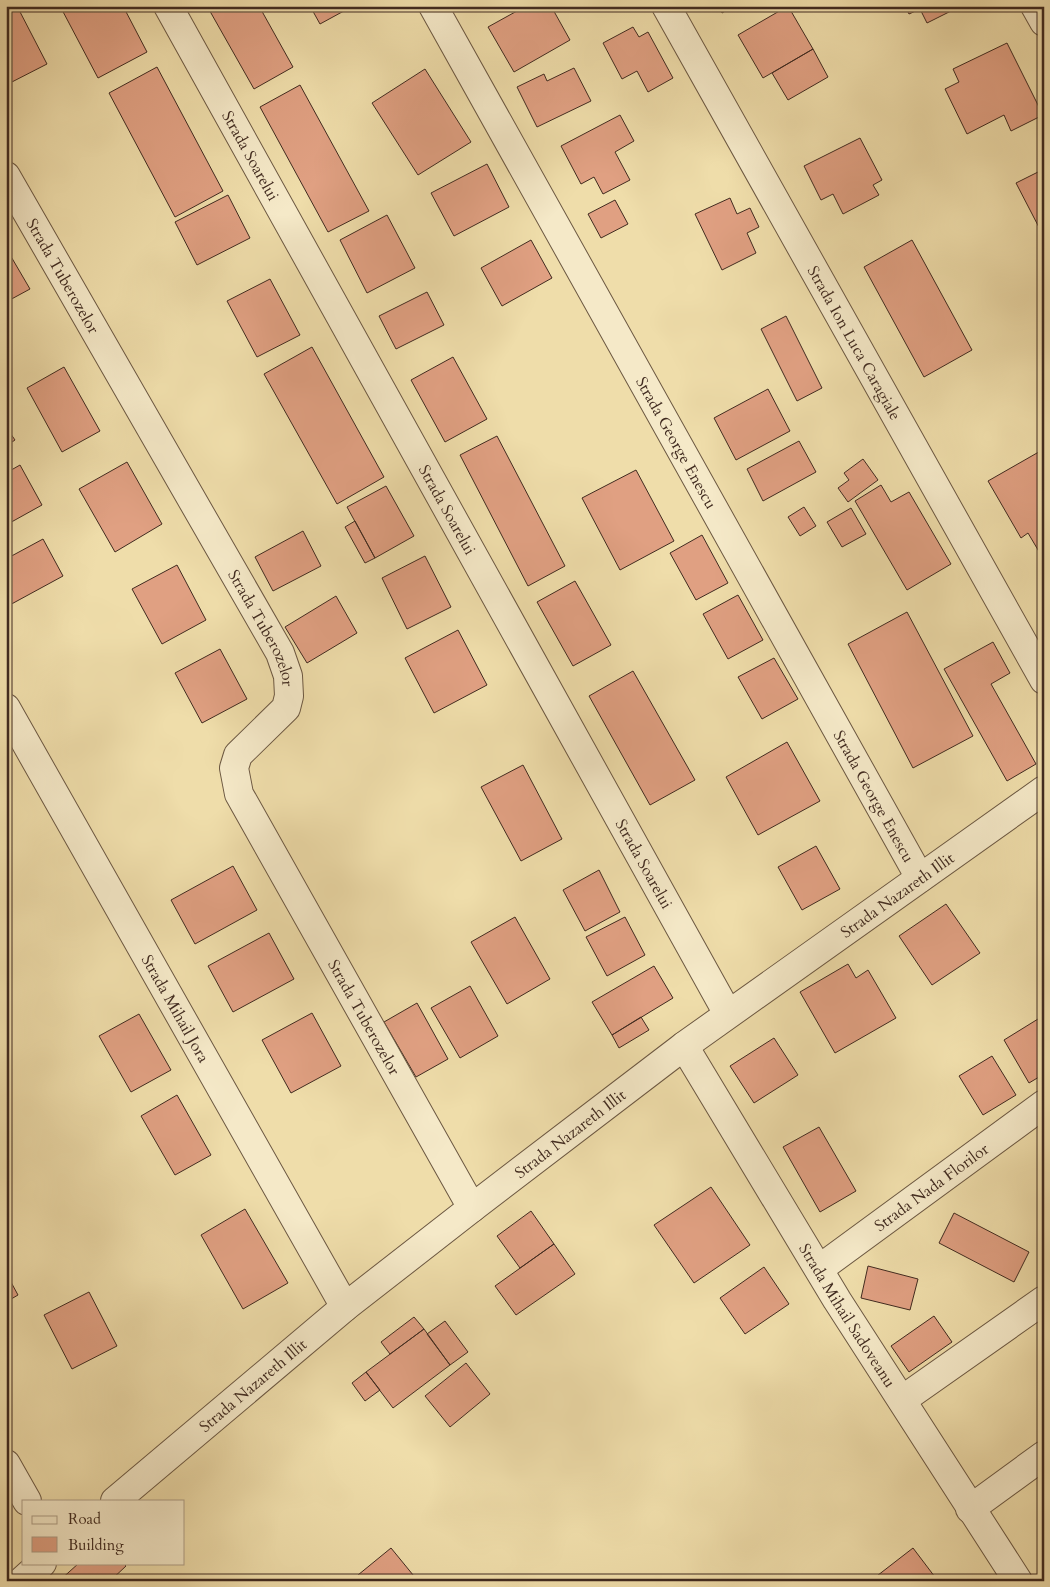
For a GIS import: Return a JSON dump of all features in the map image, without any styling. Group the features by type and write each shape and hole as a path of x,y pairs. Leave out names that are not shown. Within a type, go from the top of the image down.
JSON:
{"street":[{"name":"Strada Soarelui","path":"168,6 728,1014"},
{"name":"Strada George Enescu","path":"433,6 920,878"},
{"name":"Strada Ion Luca Caragiale","path":"666,6 1044,680"},
{"path":"1035,6 1044,22"},
{"name":"Strada Tuberozelor","path":"6,176 280,653 288,676 289,696 286,708 238,755 234,768 240,794 472,1208"},
{"name":"Strada Mihail Jora","path":"6,708 345,1308"},
{"name":"Strada Nazareth Illit","path":"116,1500 345,1308 472,1208 684,1046 1044,790"},
{"name":"Strada Mihail Sadoveanu","path":"684,1046 819,1270 970,1509 1018,1581"},
{"name":"Strada Nada Florilor","path":"819,1270 1044,1104"},
{"path":"902,1400 1044,1300"},
{"path":"970,1509 1044,1455"},
{"path":"6,1464 26,1500"},
{"path":"22,1581 41,1564"}],"building":[{"path":"60,6 123,6 147,52 98,78"},
{"path":"207,6 259,6 293,67 254,89"},
{"path":"310,6 353,6 320,24"},
{"path":"526,6 551,6 570,40 514,72 488,27"},
{"path":"719,6 734,6 722,13"},
{"path":"788,6 813,49 763,78 738,35"},
{"path":"905,6 961,6 927,23 920,9 909,14"},
{"path":"18,8 47,64 6,85 6,14"},
{"path":"633,27 639,37 648,32 673,78 648,92 637,71 622,79 603,43"},
{"path":"1007,43 1043,115 1011,131 1004,115 967,134 945,89 959,82 953,69"},
{"path":"813,49 828,77 788,100 772,73"},
{"path":"157,67 223,191 175,217 109,93"},
{"path":"574,68 591,101 537,127 517,87 544,74 547,81"},
{"path":"425,69 471,142 418,175 372,103"},
{"path":"300,85 369,211 328,232 260,107"},
{"path":"620,115 634,141 615,152 630,180 603,194 594,177 581,184 561,146"},
{"path":"860,138 882,180 873,185 879,195 843,214 833,194 821,200 804,166"},
{"path":"487,164 509,207 454,236 431,193"},
{"path":"1044,169 1044,237 1016,183"},
{"path":"228,195 250,238 197,265 175,222"},
{"path":"730,198 737,214 750,208 759,227 747,233 756,253 722,270 695,214"},
{"path":"615,200 628,224 601,238 588,214"},
{"path":"387,215 415,268 367,293 340,240"},
{"path":"531,240 552,278 502,306 481,268"},
{"path":"912,240 972,350 924,377 864,267"},
{"path":"6,248 30,289 6,302"},
{"path":"270,279 300,335 257,357 227,301"},
{"path":"427,292 444,325 396,349 379,316"},
{"path":"786,316 822,388 797,401 761,329"},
{"path":"312,347 384,477 337,504 264,374"},
{"path":"453,357 487,419 445,442 411,380"},
{"path":"64,367 100,431 62,452 27,388"},
{"path":"768,389 790,431 736,460 714,418"},
{"path":"6,427 15,440 6,446"},
{"path":"497,436 565,566 528,586 460,455"},
{"path":"799,441 816,472 763,501 747,469"},
{"path":"1044,449 1044,560 1028,533 1021,538 988,481"},
{"path":"863,459 878,480 848,502 838,488 849,480 844,473"},
{"path":"127,462 162,524 115,552 79,489"},
{"path":"20,465 42,505 6,525 6,473"},
{"path":"636,470 674,541 620,570 582,498"},
{"path":"881,485 891,502 909,492 951,564 907,590 855,501"},
{"path":"386,486 414,536 375,558 347,507"},
{"path":"804,507 816,526 800,536 788,517"},
{"path":"851,508 866,534 842,547 827,522"},
{"path":"355,521 375,558 365,563 345,527"},
{"path":"303,531 321,566 273,591 255,557"},
{"path":"702,535 728,583 696,600 670,553"},
{"path":"43,539 63,576 6,607 6,559"},
{"path":"425,556 451,607 407,629 382,578"},
{"path":"177,565 206,620 162,644 132,589"},
{"path":"575,581 611,645 573,666 537,602"},
{"path":"738,595 763,640 728,659 703,614"},
{"path":"336,596 357,633 307,663 285,627"},
{"path":"907,612 973,736 913,768 848,644"},
{"path":"458,630 487,685 434,713 405,658"},
{"path":"993,642 1010,673 991,684 1036,764 1007,781 944,669"},
{"path":"220,649 247,699 202,723 175,673"},
{"path":"774,658 798,699 762,719 738,677"},
{"path":"633,671 695,780 650,805 589,696"},
{"path":"787,742 820,801 758,835 726,777"},
{"path":"523,765 562,839 521,861 481,787"},
{"path":"816,846 840,889 802,910 778,867"},
{"path":"233,866 257,910 195,944 171,900"},
{"path":"599,870 620,912 585,931 563,890"},
{"path":"946,904 980,953 932,985 899,936"},
{"path":"515,917 550,979 507,1004 471,942"},
{"path":"625,917 645,955 607,976 586,937"},
{"path":"269,933 294,979 233,1012 208,966"},
{"path":"848,964 856,978 868,970 896,1018 835,1053 800,992"},
{"path":"654,966 673,998 612,1035 592,1002"},
{"path":"470,986 498,1036 460,1058 431,1008"},
{"path":"417,1003 448,1059 416,1077 384,1022"},
{"path":"312,1013 341,1066 291,1093 262,1040"},
{"path":"139,1014 171,1070 131,1092 99,1036"},
{"path":"641,1017 649,1030 619,1048 612,1035"},
{"path":"1038,1019 1044,1029 1044,1074 1029,1083 1004,1040"},
{"path":"774,1038 798,1075 754,1103 730,1066"},
{"path":"992,1056 1016,1095 983,1115 959,1076"},
{"path":"177,1095 211,1155 175,1175 141,1116"},
{"path":"819,1127 856,1191 820,1212 783,1147"},
{"path":"711,1187 750,1245 694,1283 654,1225"},
{"path":"245,1209 288,1283 243,1309 201,1235"},
{"path":"531,1211 554,1244 520,1268 497,1236"},
{"path":"954,1213 1029,1252 1014,1282 939,1243"},
{"path":"554,1244 575,1274 516,1315 495,1286"},
{"path":"868,1266 918,1279 910,1310 861,1298"},
{"path":"764,1267 789,1304 745,1334 720,1298"},
{"path":"6,1273 18,1295 6,1302"},
{"path":"89,1292 117,1346 72,1369 44,1315"},
{"path":"934,1316 952,1342 909,1372 891,1346"},
{"path":"414,1317 424,1329 390,1354 381,1342"},
{"path":"445,1321 468,1352 450,1365 427,1334"},
{"path":"424,1329 450,1365 393,1408 366,1372"},
{"path":"466,1363 490,1394 450,1427 425,1396"},
{"path":"366,1372 380,1390 365,1401 352,1383"},
{"path":"391,1548 418,1581 363,1581 358,1575"},
{"path":"913,1548 938,1581 874,1581 873,1579"},
{"path":"78,1564 124,1564 126,1566 110,1581 59,1581"}]}
